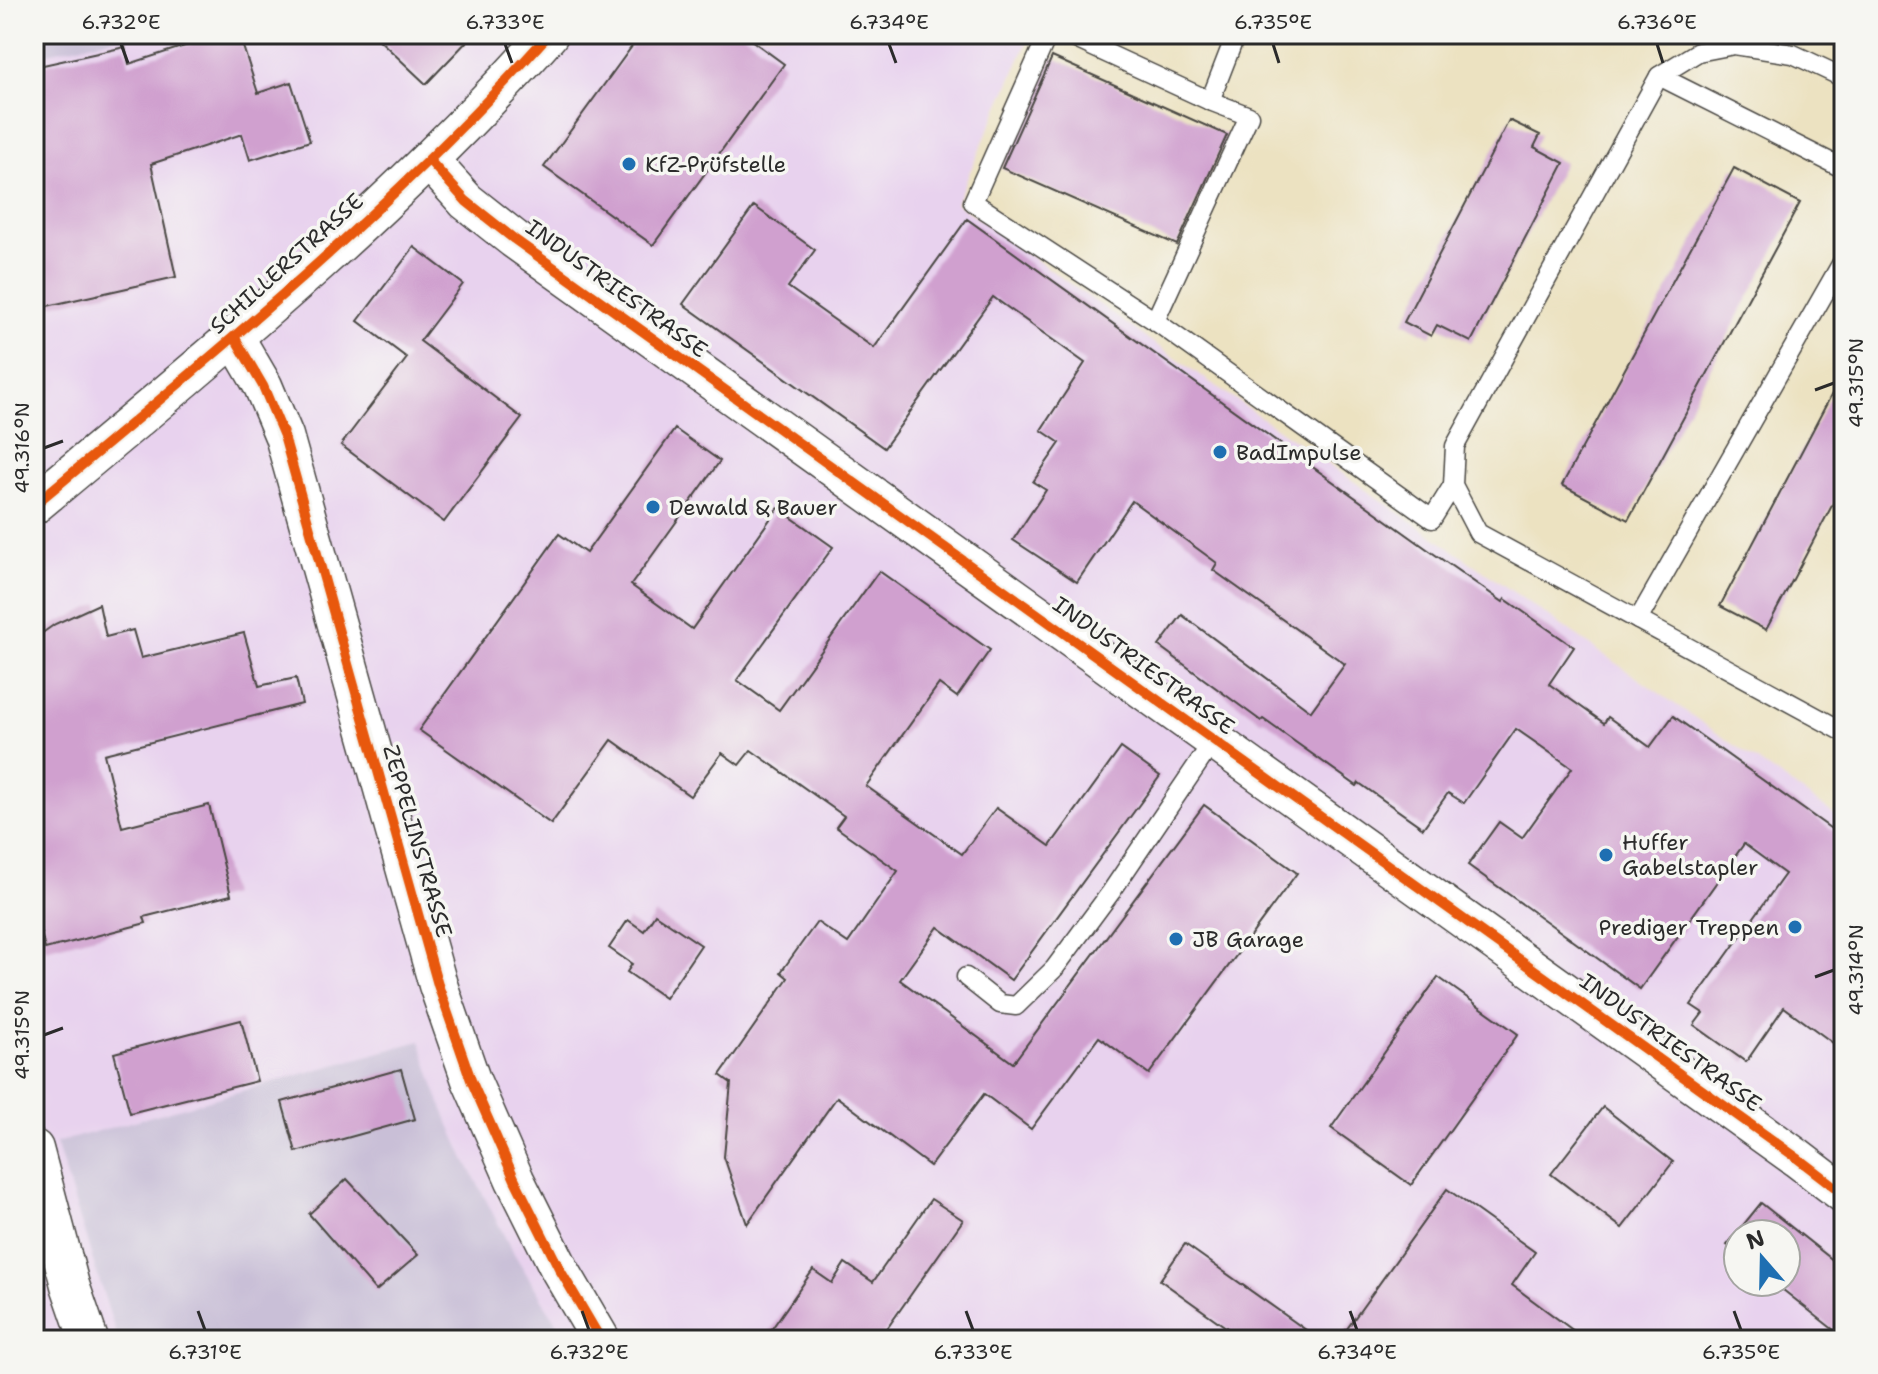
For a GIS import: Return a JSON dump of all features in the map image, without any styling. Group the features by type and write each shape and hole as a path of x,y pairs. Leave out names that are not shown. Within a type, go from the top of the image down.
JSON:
{"street":[{"name":"SCHILLERSTRASSE","path":"34,505 235,338 429,160 547,35"},
{"name":"INDUSTRIESTRASSE","path":"429,160 466,201 514,239 1844,1194"},
{"name":"ZEPPELINSTRASSE","path":"235,338 263,386 284,436 438,985 471,1080 521,1193 560,1270 601,1340"},
{"path":"34,1149 70,1285 89,1340"}],"lane":[{"path":"1048,34 973,202 1155,321 1432,519 1453,485 1455,446 1659,76 1698,52 1734,45 1793,54 1844,78"},
{"path":"1065,34 1249,116 1155,321"},
{"path":"1210,101 1236,34"},
{"path":"1659,76 1844,169"},
{"path":"1638,620 1844,259"},
{"path":"1453,485 1478,533 1844,732"},
{"path":"966,977 1000,1004 1016,1006 1054,969 1111,892 1214,740"}],"shaded area":[{"path":"34,34 1031,34 956,203 1844,821 1844,1340 34,1340"},
{"path":"34,34 132,34 34,56"},
{"path":"420,1041 440,1103 465,1159 510,1247 567,1340 118,1340 56,1143"}],"building":[{"path":"222,34 239,34 258,93 291,82 310,141 250,160 242,134 151,164 176,277 34,309 34,67 125,47 129,64"},
{"path":"373,34 474,34 426,84"},
{"path":"641,34 743,34 784,64 653,245 544,167"},
{"path":"1052,57 1227,135 1177,245 1002,168"},
{"path":"1509,120 1540,135 1534,147 1564,163 1471,342 1437,325 1431,336 1404,322"},
{"path":"1734,168 1800,203 1628,520 1562,485"},
{"path":"754,206 815,250 788,287 874,348 967,219 1427,549 1574,647 1549,684 1604,723 1608,717 1650,747 1673,716 1844,838 1844,1051 1784,1007 1746,1062 1694,1025 1703,1013 1691,1005 1785,874 1744,844 1640,989 1468,865 1499,822 1522,838 1572,768 1516,729 1464,803 1448,793 1423,828 1359,783 1357,786 1263,719 1261,721 1159,646 1182,615 1311,711 1345,664 1213,570 1217,563 1132,501 1077,582 1013,540 1046,490 1033,482 1060,443 1041,430 1085,363 993,297 884,448 683,304"},
{"path":"414,247 463,284 420,341 522,418 444,522 341,445 407,358 358,321"},
{"path":"1844,371 1844,483 1766,630 1720,606"},
{"path":"675,429 720,461 631,585 692,629 778,508 833,547 737,680 779,710 879,571 990,650 957,697 939,684 866,786 962,854 996,808 1050,846 1121,748 1160,776 1011,980 938,927 900,980 1013,1063 1204,805 1297,873 1149,1074 1099,1037 1031,1129 984,1094 930,1166 837,1097 747,1224 724,1157 731,1083 720,1075 788,978 781,972 817,922 848,943 898,871 836,827 844,816 751,750 739,765 722,753 690,796 612,740 551,824 419,730 559,534 586,553"},
{"path":"99,604 106,637 133,630 141,658 244,633 259,686 296,678 302,704 104,754 122,827 209,805 231,895 144,917 146,923 45,949 34,903 34,639 55,624"},
{"path":"655,914 701,945 665,998 627,972 632,964 609,948 628,920 644,931"},
{"path":"1438,977 1518,1034 1411,1185 1331,1128"},
{"path":"241,1020 257,1081 130,1113 114,1053"},
{"path":"401,1069 415,1119 296,1152 282,1102"},
{"path":"1603,1107 1673,1162 1622,1228 1551,1174"},
{"path":"347,1179 418,1255 376,1291 309,1214"},
{"path":"1447,1189 1535,1252 1512,1285 1586,1340 1339,1340"},
{"path":"931,1199 963,1220 879,1340 764,1340 813,1270 832,1283 845,1263 873,1282"},
{"path":"1761,1203 1780,1218 1749,1218"},
{"path":"1802,1236 1844,1269 1844,1338 1793,1298 1802,1298"},
{"path":"1185,1244 1320,1340 1244,1340 1160,1280"}],"cycle path":[{"path":"34,505 235,336 365,220 490,98 549,34"},
{"path":"429,160 466,201 514,239 1844,1194"},
{"path":"235,338 263,386 284,436 438,985 471,1080 515,1180 560,1270 601,1340"}],"place":[{"name":"KfZ-Prüfstelle","path":"629,164"},
{"name":"BadImpulse","path":"1220,452"},
{"name":"Dewald & Bauer","path":"653,507"},
{"name":"Huffer Gabelstapler","path":"1606,855"},
{"name":"Prediger Treppen","path":"1795,927"},
{"name":"JB Garage","path":"1176,939"}]}
